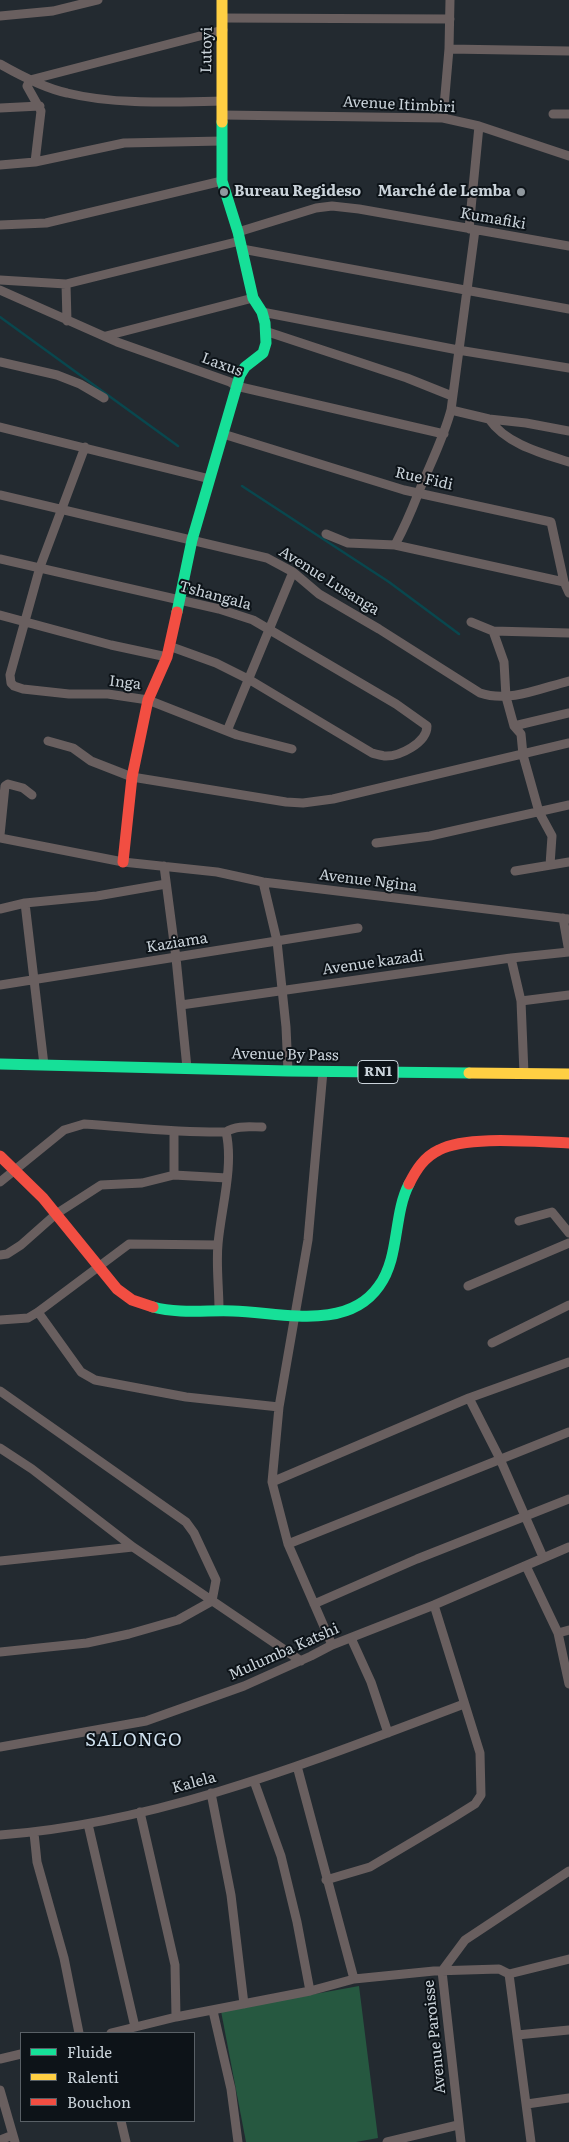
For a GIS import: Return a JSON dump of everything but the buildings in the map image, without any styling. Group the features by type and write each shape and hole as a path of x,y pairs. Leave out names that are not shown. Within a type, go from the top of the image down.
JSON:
{"main road":[{"name":"Lutoyi","path":"222,0 222,181 240,241 254,298 262,312"},
{"path":"123,862 132,776 148,700 168,651 192,540 236,386 245,367 263,353 266,343 262,312"},
{"name":"Avenue By Pass","path":"0,1064 288,1071 569,1074"},
{"path":"0,1156 16,1169 56,1214 113,1284 131,1299 148,1306 173,1310 219,1310 294,1314 338,1313 367,1300 380,1286 392,1259 407,1185 417,1169 438,1150 475,1143 569,1142"}],"street":[{"path":"0,16 53,11 98,0"},
{"path":"443,118 449,48 450,0"},
{"path":"30,80 222,24 450,18"},
{"path":"449,48 569,51"},
{"path":"0,64 30,80 66,93 92,98 132,101 221,101"},
{"path":"30,80 28,90 40,106 40,123 35,162"},
{"path":"0,108 40,106"},
{"path":"553,114 569,114"},
{"name":"Avenue Itimbiri","path":"222,115 443,118 479,126 569,156"},
{"path":"395,544 409,519 418,493 444,434 451,410 468,290 479,126"},
{"path":"0,166 35,162 124,143 222,140"},
{"path":"0,225 46,222 222,181"},
{"name":"Kumafiki","path":"0,280 66,284 240,241 316,208 332,206 359,209 569,246"},
{"path":"240,241 468,290 569,309"},
{"path":"66,284 68,321"},
{"name":"Laxus","path":"0,290 68,321 236,386 444,434"},
{"path":"106,336 254,298"},
{"path":"262,312 458,350 569,368"},
{"path":"265,331 407,378 452,396"},
{"path":"0,362 57,375 80,384 104,398"},
{"path":"451,410 489,419 526,423 569,431"},
{"path":"489,419 496,429 529,448 569,462"},
{"path":"0,427 210,479"},
{"name":"Rue Fidi","path":"223,434 418,493 551,522 564,582 569,593"},
{"path":"25,622 40,567 85,448"},
{"name":"Avenue Lusanga","path":"0,495 267,558 293,572 319,594 379,629 480,693 506,697 569,681"},
{"path":"326,534 352,544 395,544 564,582"},
{"name":"Tshangala","path":"0,559 219,609 253,620 396,704 427,726 425,736 401,752 384,756 372,753 250,680"},
{"path":"227,731 250,680 293,572"},
{"path":"0,616 111,645 168,651 216,663 250,680"},
{"name":"Inga","path":"25,622 10,675 11,683 14,686 69,694 108,694 148,700 227,731 292,749"},
{"path":"471,622 493,631 568,630"},
{"path":"493,631 504,662 506,697 514,726 521,734 523,755 539,812 552,836 550,865"},
{"path":"514,726 569,713"},
{"path":"48,741 73,748 91,761 132,776 236,795 303,803 334,800 569,743"},
{"path":"0,837 5,786 8,784 23,788 32,795"},
{"path":"376,843 430,836 569,805"},
{"name":"Avenue Ngina","path":"0,837 123,862 217,872 263,882 566,918"},
{"path":"515,871 569,862"},
{"path":"164,866 176,958 187,1068"},
{"path":"263,882 277,941 283,990 288,1071"},
{"path":"0,909 25,903 97,896 166,884"},
{"path":"25,903 44,1065"},
{"path":"566,918 569,952"},
{"name":"Kaziama","path":"0,985 358,928"},
{"name":"Avenue kazadi","path":"181,1005 511,958 569,952"},
{"path":"511,958 521,1001 524,1074"},
{"path":"521,1001 569,995"},
{"path":"323,1071 309,1230 279,1407 272,1482 288,1544 332,1645"},
{"path":"0,1182 64,1130 72,1126 84,1124 174,1132 226,1132 230,1129 262,1127"},
{"path":"174,1132 174,1176"},
{"path":"219,1310 218,1245 227,1178 228,1144 226,1132"},
{"path":"0,1254 7,1254 21,1246 56,1214 101,1185 142,1183 174,1176 227,1178"},
{"path":"519,1221 552,1212 569,1233"},
{"path":"0,1320 28,1318 38,1312 123,1246 136,1242 218,1245"},
{"path":"468,1286 569,1243"},
{"path":"492,1343 569,1305"},
{"path":"38,1312 81,1372 95,1380 186,1397 279,1407"},
{"path":"272,1482 469,1398 569,1362"},
{"path":"0,1390 186,1522 194,1533 216,1580 212,1601"},
{"path":"469,1398 500,1459 543,1557"},
{"path":"288,1544 569,1432"},
{"path":"0,1448 32,1469 133,1546 301,1661"},
{"path":"314,1604 417,1559 569,1499"},
{"path":"0,1561 133,1546"},
{"name":"Mulumba Katshi","path":"0,1747 146,1721 244,1686 332,1645 434,1605 569,1547"},
{"path":"526,1566 558,1633 568,1671 569,1684"},
{"path":"0,1652 87,1643 129,1634 178,1620 212,1601"},
{"path":"326,1880 370,1868 475,1804 481,1795 480,1753 434,1605"},
{"path":"558,1633 569,1630"},
{"path":"351,1638 371,1682 388,1732"},
{"name":"Kalela","path":"0,1835 88,1824 254,1781 464,1704"},
{"path":"297,1766 354,1979"},
{"path":"254,1781 281,1856 297,1922 310,1991"},
{"path":"211,1793 231,1895 244,2004"},
{"path":"140,1812 176,1965 176,2017"},
{"path":"88,1824 135,2027"},
{"path":"34,1832 37,1862 64,1958 79,2032"},
{"name":"Avenue Paroisse","path":"461,2142 442,1971 465,1940 569,1871"},
{"path":"115,2032 176,2017 310,1991 354,1979 442,1971 499,1969 509,1974 569,1959"},
{"path":"509,1974 532,2142"},
{"path":"213,2011 231,2089 238,2142"},
{"path":"517,2034 569,2030"},
{"path":"0,2059 20,2054"},
{"path":"0,2090 14,2139 0,2140"},
{"path":"527,2104 569,2098"},
{"path":"121,2122 126,2142"},
{"path":"386,2142 458,2125"}],"green space":[{"path":"359,1986 378,2138 356,2142 246,2142 221,2011"}],"waterway":[{"path":"0,317 178,446"},
{"path":"242,486 389,582 459,634"}],"traffic: fast":[{"path":"177,612 192,540 240,375 245,367 263,353 266,343 265,323 262,312 253,298 238,232 222,181 222,122"},
{"path":"0,1064 469,1073"},
{"path":"153,1307 183,1311 233,1311 291,1316 331,1314 349,1309 365,1300 379,1286 386,1275 394,1249 404,1196 409,1184"}],"traffic: slow":[{"path":"222,0 222,122"},
{"path":"469,1073 569,1074"}],"traffic: jam":[{"path":"123,862 132,777 148,700 167,657 177,612"},
{"path":"409,1184 425,1160 439,1150 451,1145 466,1142 502,1140 569,1143"},
{"path":"0,1156 43,1198 117,1289 132,1300 153,1307"}],"place":[{"name":"Bureau Regideso","path":"224,192"},
{"name":"Marché de Lemba","path":"521,192"}],"district":[{"name":"SALONGO","path":"134,1741"}]}
